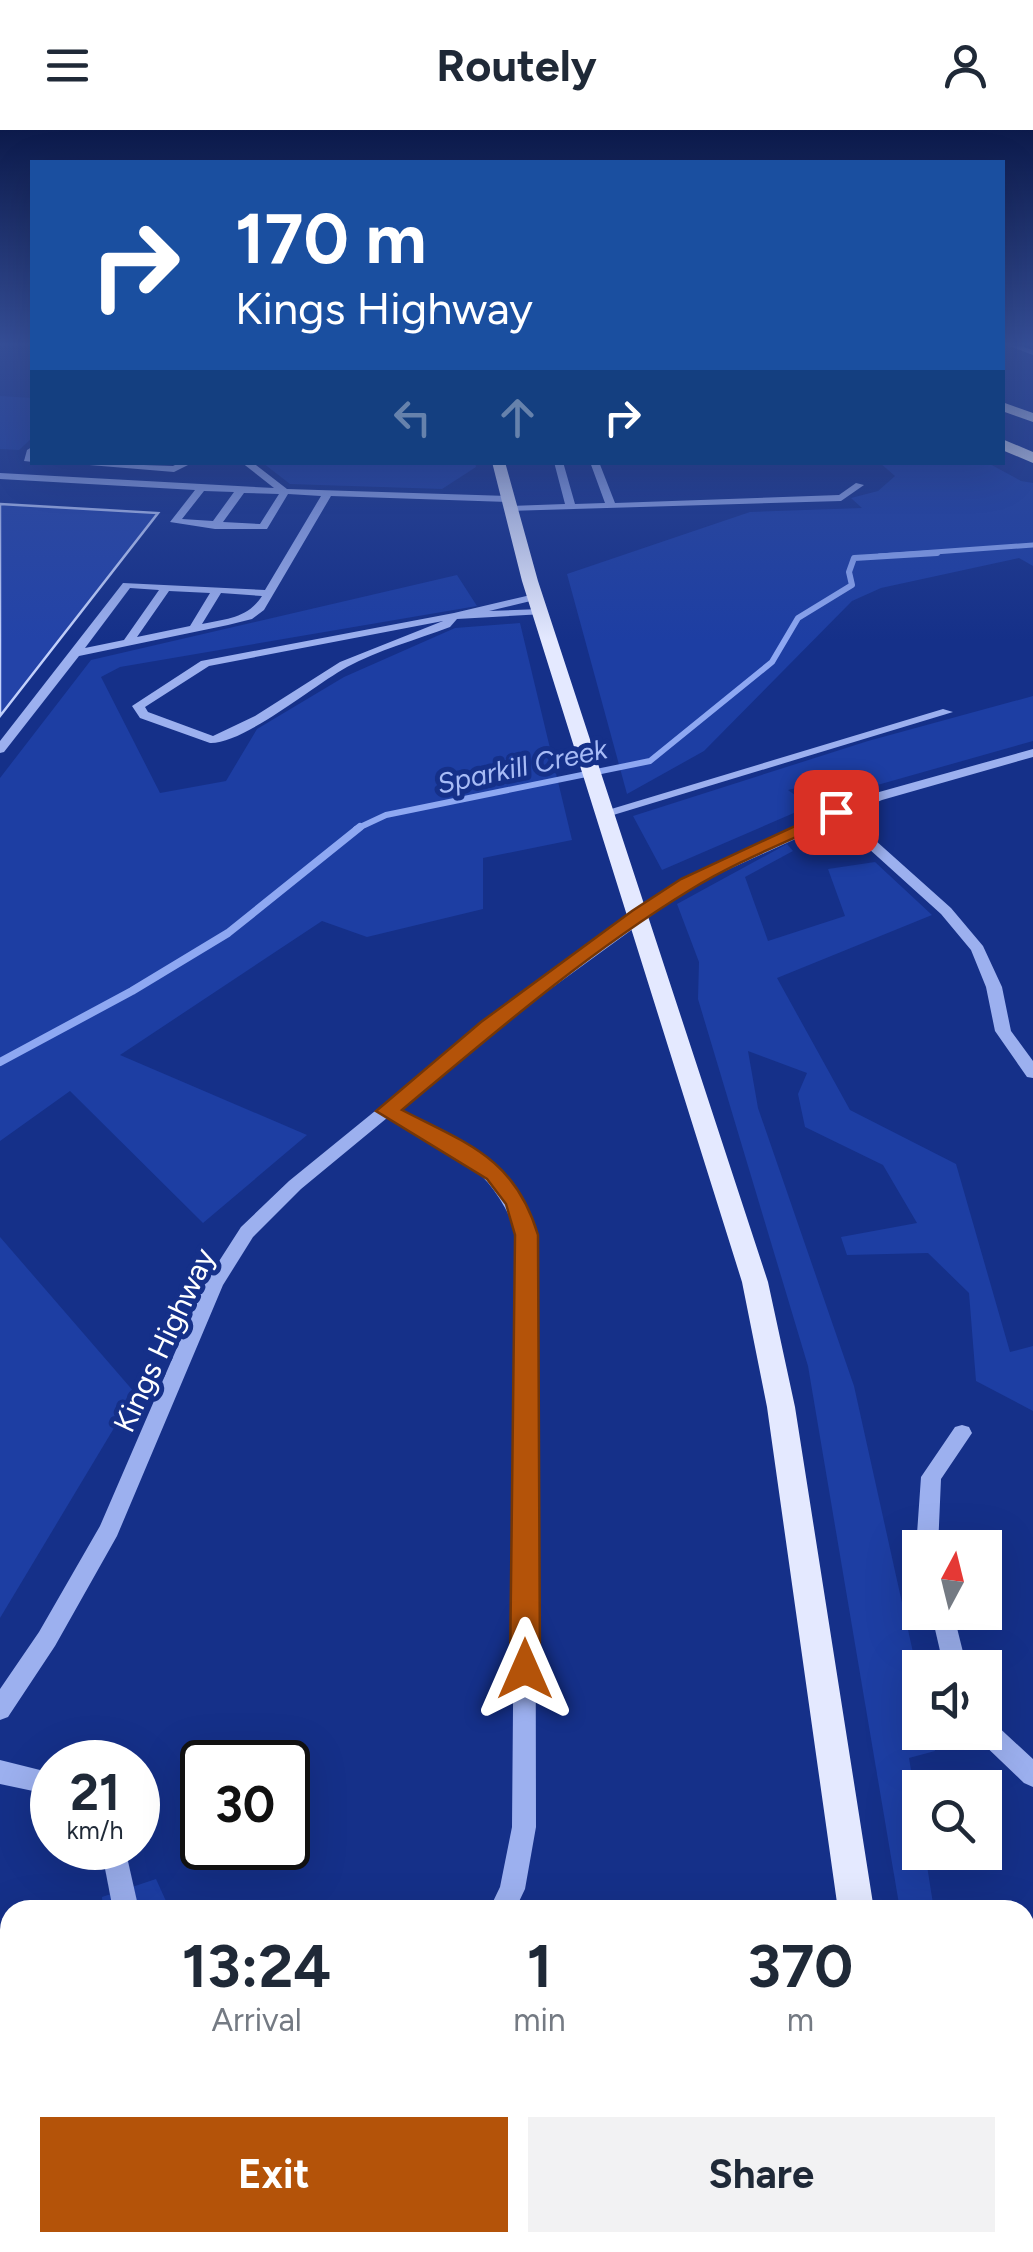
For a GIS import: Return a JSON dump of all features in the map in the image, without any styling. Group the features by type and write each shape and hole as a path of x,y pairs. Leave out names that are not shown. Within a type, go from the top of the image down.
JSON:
{"highway":[{"path":"1005,445 1033,458"}],"main road":[{"path":"499,465 537,604 740,1228 774,1365 854,1900"}],"street":[{"path":"107,465 174,469 183,465"},
{"path":"249,465 285,492"},
{"path":"559,465 570,507"},
{"path":"595,465 611,506"},
{"path":"0,476 570,507 841,498 859,484"},
{"path":"202,487 175,522 263,527 285,492"},
{"path":"216,526 241,490"},
{"path":"75,654 248,617 269,593 327,494"},
{"path":"0,749 123,588 134,584 269,593"},
{"path":"129,641 167,586"},
{"path":"193,630 218,590"},
{"path":"454,616 446,624 344,664 259,719 214,740 144,715 138,706 205,663 454,616 537,604"},
{"path":"605,813 948,712"},
{"name":"Kings Highway","path":"0,1709 47,1639 109,1530 222,1270 259,1220 488,1027 638,915 701,876 836,812 1033,753"},
{"path":"836,812 946,911 978,949 994,986 1003,1031 1033,1073"},
{"path":"387,1111 460,1149 495,1174 517,1202 526,1235 524,1827 507,1900"},
{"path":"926,1530 932,1477 962,1433"},
{"path":"1002,1746 1033,1775"},
{"path":"0,1772 30,1779"},
{"path":"118,1870 124,1900"}],"shaded area":[{"path":"0,443 27,443 19,450 0,449"},
{"path":"266,465 476,467 442,489 290,484"},
{"path":"882,465 992,465 1033,483 1033,566 1019,558 881,588 852,601 704,751 627,794 567,574 750,512 862,508 851,498 878,491 895,476"},
{"path":"457,575 477,606 120,667 101,677 160,793 226,781 257,729 344,677 455,628 520,623 572,840 483,858 483,909 367,937 322,921 120,1055 307,1135 203,1223 70,1091 0,1141 0,778 91,660"},
{"path":"1033,696 1033,741 842,795 824,781 788,790 810,806 662,870 633,816 868,741"},
{"path":"787,844 793,851 745,877 768,941 845,916 828,869 875,862 932,915 777,978 850,1110 956,1164 1010,1352 1033,1346 1033,1411 976,1381 969,1293 928,1253 847,1255 841,1237 917,1223 883,1165 805,1127 798,1094 807,1073 748,1051 758,1108 854,1386 902,1603 902,1630 908,1630 912,1650 902,1650 902,1750 935,1751 909,1758 911,1770 902,1770 902,1870 928,1870 932,1900 898,1900 808,1366 698,999 699,962 677,904"},
{"path":"0,1237 135,1393 0,1618"},
{"path":"156,1879 165,1900 102,1900"}],"building":[{"path":"0,504 158,513 0,716"}],"waterway":[{"name":"Sparkill Creek","path":"879,556 1033,545"},
{"name":"Sparkill Creek","path":"360,827 386,815 650,761 772,662 798,618 852,585 849,572 854,558 937,553"},
{"name":"Sparkill Creek","path":"0,1062 132,991 228,933 360,827"}],"route":[{"path":"525,1669 526,1235 517,1202 495,1174 460,1149 387,1111 488,1027 638,915 688,883 836,812"}]}
